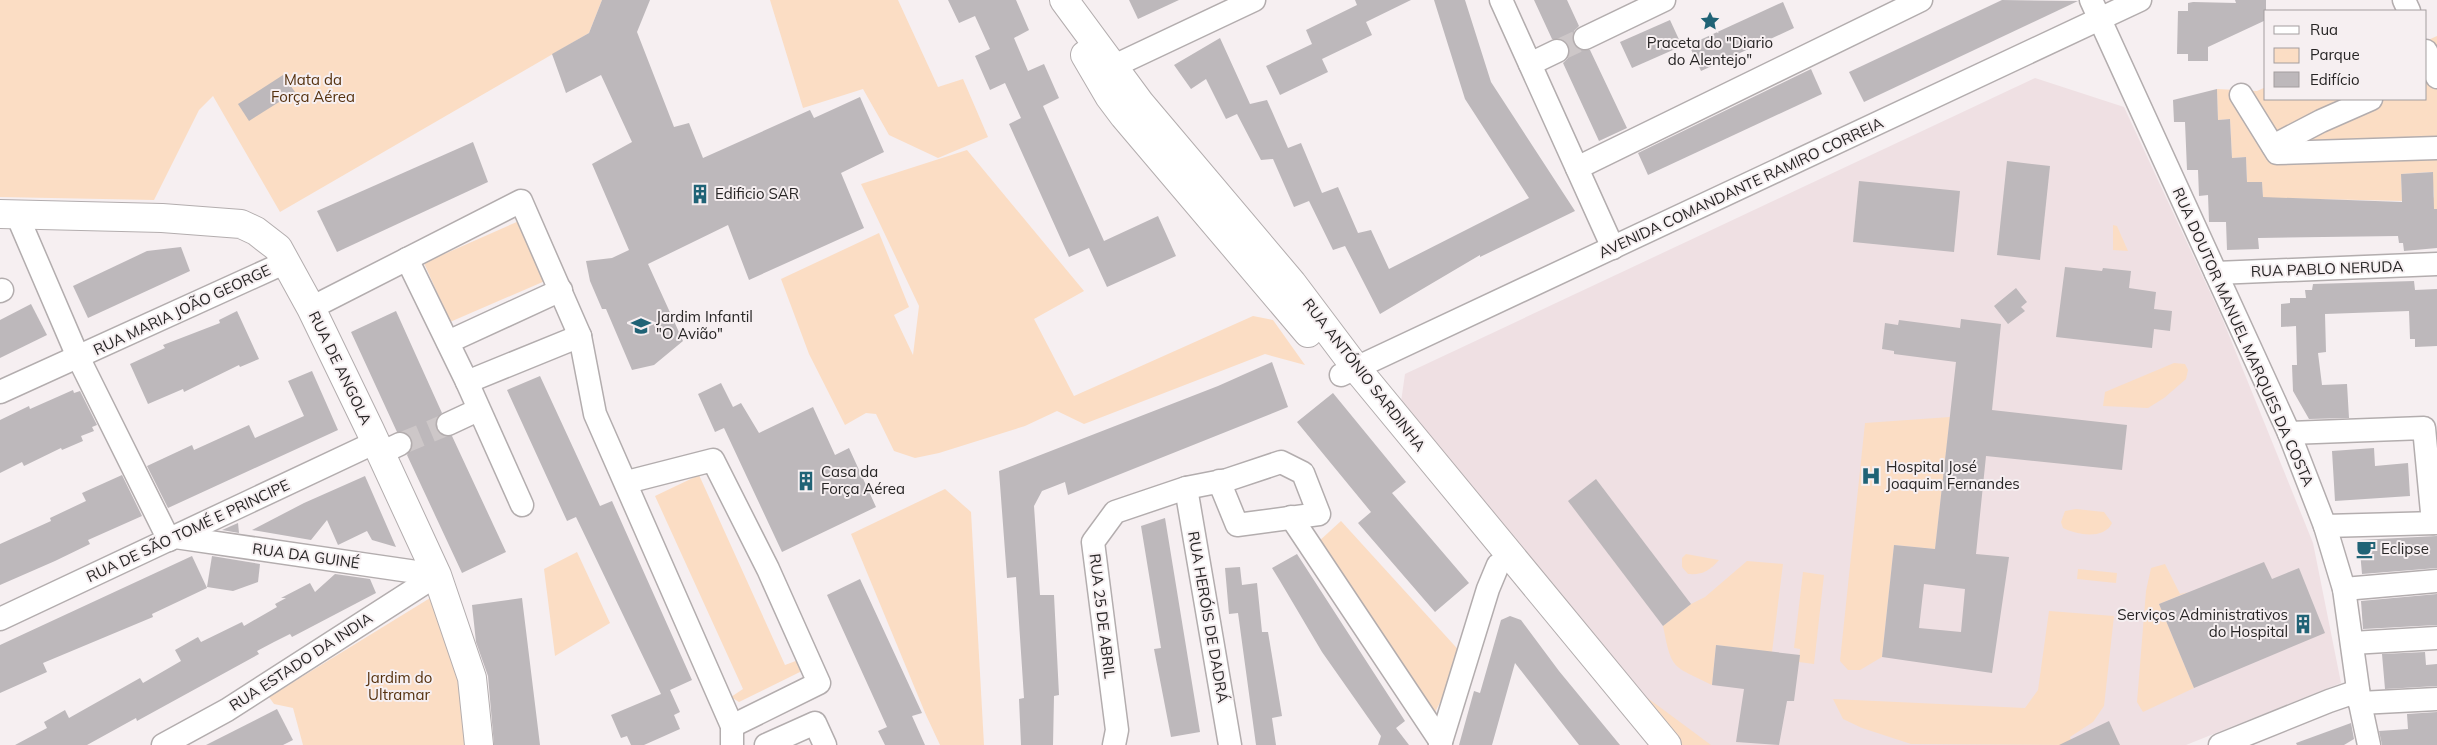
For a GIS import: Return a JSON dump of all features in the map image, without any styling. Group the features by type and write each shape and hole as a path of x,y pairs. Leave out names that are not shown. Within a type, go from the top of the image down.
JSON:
{"main road":[{"name":"RUA ANTÓNIO SARDINHA","path":"1064,1 1112,67 1292,283 1349,372 1498,565 1647,745"},
{"name":"RUA ANTÓNIO SARDINHA","path":"1064,1 1074,37 1109,96 1349,372 1667,745"},
{"name":"RUA DE ANGOLA","path":"8,214 162,218 241,224 256,231 278,248 386,446 437,575 472,678 479,745"}],"street":[{"path":"1109,96 1112,67 1254,0"},
{"path":"1501,0 1613,248"},
{"path":"1585,38 1664,0"},
{"path":"1577,168 1921,0"},
{"name":"AVENIDA COMANDANTE RAMIRO CORREIA","path":"1349,372 1613,248 2095,10 2140,0"},
{"name":"RUA DOUTOR MANUEL MARQUES DA COSTA","path":"2095,10 2289,433 2325,526 2344,589 2359,697 2369,745"},
{"path":"1530,64 1557,51"},
{"path":"2427,55 2432,74"},
{"path":"2241,95 2277,153 2437,148"},
{"path":"2273,146 2321,121 2369,100"},
{"path":"311,308 521,200 580,336 595,414 626,482 732,736 819,683 768,569 712,460 626,482"},
{"path":"8,214 78,357 172,538"},
{"path":"407,259 467,382 522,505"},
{"name":"RUA MARIA JOÃO GEORGE","path":"0,392 286,262"},
{"name":"RUA PABLO NERUDA","path":"2216,273 2437,264"},
{"path":"448,342 561,290"},
{"path":"467,382 580,336"},
{"path":"448,424 478,410"},
{"path":"2289,433 2424,428 2435,523 2325,526"},
{"name":"RUA DE SÃO TOMÉ E PRINCIPE","path":"0,619 172,538 386,446"},
{"name":"RUA 25 DE ABRIL","path":"1114,745 1117,730 1093,542 1115,512 1186,488 1218,481 1281,462 1303,473 1320,514 1237,525 1218,481"},
{"name":"RUA HERÓIS DE DADRÁ","path":"1186,488 1230,745"},
{"path":"1291,517 1441,743"},
{"name":"RUA DA GUINÉ","path":"172,538 437,575"},
{"path":"1441,743 1488,589 1498,565"},
{"name":"RUA ESTADO DA INDIA","path":"163,745 227,710 437,575"},
{"path":"2344,589 2437,581"},
{"path":"2352,643 2437,638"},
{"path":"2220,745 2329,700 2359,697 2437,699"},
{"path":"766,745 814,723 825,745"}],"shaded area":[{"name":"Hospital José Joaquim Fernandes","path":"2035,78 2124,107 2222,318 2313,543 2341,683 2186,745 1682,745 1400,409 1405,374"}],"green space":[{"name":"Mata da Força Aérea","path":"0,0 602,0 589,33 280,212 213,96 199,110 154,200 0,197"},
{"path":"770,0 898,0 938,87 963,79 988,137 938,158 889,135 863,89 803,108"},
{"path":"2437,36 2437,209 2422,209 2434,197 2432,172 2401,174 2402,201 2274,198 2263,204 2262,182 2247,182 2246,157 2232,158 2230,119 2218,120 2217,89 2257,91 2264,88 2264,100 2427,100 2427,41"},
{"path":"967,150 1084,291 1034,319 1074,396 1253,316 1273,320 1305,365 1265,354 1084,424 1057,411 1025,426 939,453 915,458 894,451 876,414 866,413 845,425 809,354 781,279 879,233 909,307 894,315 913,355 919,306 861,184"},
{"path":"519,221 545,281 450,322 424,263"},
{"path":"2113,225 2117,226 2128,251 2113,250"},
{"path":"2174,363 2185,364 2188,370 2186,379 2164,398 2148,408 2103,406 2105,392"},
{"path":"1950,417 1935,549 1894,545 1882,657 1860,670 1848,670 1840,661 1865,423"},
{"path":"699,475 785,665 801,659 804,670 739,702 731,697 743,689 655,496"},
{"path":"945,489 971,512 984,745 940,745 851,534"},
{"path":"2076,509 2104,512 2112,523 2103,532 2097,534 2075,533 2063,528 2061,522 2065,511"},
{"path":"1341,521 1464,656 1433,716 1317,543"},
{"path":"577,552 610,623 555,656 544,569"},
{"path":"1686,554 1719,560 1705,572 1688,574 1682,567 1682,558"},
{"path":"1747,561 1783,564 1772,652 1716,645 1712,685 1689,674 1676,665 1669,651 1663,626 1691,604 1705,597"},
{"path":"2165,564 2180,594 2188,592 2159,604 2194,688 2143,712 2137,702 2146,591 2151,568"},
{"path":"2078,569 2117,573 2116,583 2077,579"},
{"path":"1803,572 1824,575 1814,664 1799,662 1800,649 1794,648"},
{"name":"Jardim do Ultramar","path":"435,595 461,684 466,745 303,745 293,708 274,704 269,697"},
{"path":"2049,611 2114,616 2104,706 2093,722 2070,737 2073,745 1911,744 1862,728 1843,719 1833,699 2025,708 2038,690"},
{"path":"1634,688 1711,745 1682,745"}],"building":[{"name":"Edificio SAR","path":"602,0 650,0 637,32 674,127 689,123 703,158 810,110 814,118 860,97 884,152 841,173 864,228 749,280 728,225 648,264 683,341 654,365 632,370 606,309 602,309 590,281 586,261 612,258 629,250 592,164 632,142 601,75 566,93 552,54 589,33"},
{"path":"948,0 1016,0 1029,30 1014,38 1028,71 1044,64 1059,98 1043,106 1104,241 1158,216 1176,256 1107,287 1089,248 1069,257 1009,124 1021,118 1005,83 990,90 975,56 990,49 975,16 959,23"},
{"path":"1129,0 1179,0 1138,19"},
{"path":"1355,0 1411,0 1366,22 1372,35 1322,59 1328,72 1280,95 1266,66 1312,44 1306,30 1357,5"},
{"path":"1434,0 1465,0 1491,82 1575,211 1480,257 1480,255 1380,314 1345,246 1333,250 1309,201 1294,207 1273,159 1261,160 1237,114 1226,119 1206,79 1191,89 1174,65 1220,38 1250,104 1267,100 1288,148 1301,143 1322,193 1338,187 1358,233 1371,230 1389,269 1529,198 1465,99"},
{"path":"1534,0 1567,0 1579,26 1574,31 1573,43 1578,49 1590,50 1627,128 1599,141 1563,63 1568,58 1569,46 1564,40 1552,39"},
{"path":"2002,0 2078,1 1864,102 1849,72"},
{"path":"2235,0 2266,0 2264,21 2208,47 2208,61 2188,61 2188,54 2177,54 2178,11 2188,11 2188,3 2193,2 2236,3"},
{"path":"1783,2 1794,28 1701,71 1689,45"},
{"path":"1670,20 1682,46 1632,68 1620,42"},
{"path":"1811,69 1822,94 1648,175 1638,153"},
{"path":"283,75 295,92 249,121 238,104"},
{"path":"2217,89 2218,120 2230,119 2232,158 2246,157 2247,182 2262,182 2263,197 2402,202 2401,174 2433,172 2434,209 2437,209 2437,248 2404,251 2403,243 2399,243 2398,236 2258,238 2259,249 2227,250 2226,222 2209,222 2208,195 2199,196 2198,170 2187,170 2185,122 2174,122 2173,100"},
{"path":"473,142 488,182 337,252 317,211"},
{"path":"2007,161 2050,166 2040,260 1997,255"},
{"path":"1859,181 1960,191 1954,252 1853,242"},
{"path":"181,247 190,271 88,318 73,286 147,251"},
{"path":"2065,267 2102,271 2103,268 2131,271 2129,288 2156,292 2154,309 2172,311 2170,331 2154,329 2152,348 2056,337"},
{"path":"2414,281 2415,290 2437,289 2437,346 2415,347 2415,339 2410,339 2409,311 2325,314 2326,352 2318,353 2322,385 2347,384 2349,418 2309,419 2293,391 2292,365 2297,365 2296,326 2281,327 2281,304 2290,303 2290,298 2306,298 2305,290 2312,290 2313,284"},
{"path":"2016,288 2027,302 2021,307 2025,311 2008,324 1994,306"},
{"path":"31,304 47,335 0,358 0,320"},
{"path":"237,311 259,359 240,367 239,365 184,392 183,389 148,404 130,364 165,348 163,345 220,323 219,320"},
{"path":"396,311 442,413 435,422 436,429 441,435 452,436 506,552 462,573 407,455 413,446 412,439 407,433 397,432 351,332"},
{"path":"1961,319 2001,324 1992,410 2127,425 2122,470 1986,456 1976,554 2009,557 1992,673 1882,657 1894,545 1935,549 1956,362 1894,354 1894,351 1882,349 1885,323 1898,325 1899,320 1960,328","holes":["1924,584 1965,589 1961,632 1919,628"]},
{"path":"1272,362 1288,407 1068,495 1065,482 1042,491 1034,506 1040,595 1054,595 1059,695 1054,696 1053,745 1021,745 1019,699 1024,698 1016,577 1007,578 999,471 1218,386"},
{"path":"312,371 338,430 168,508 147,466 192,445 194,450 249,425 255,438 304,416 288,381"},
{"path":"540,376 600,506 612,501 692,680 670,690 680,712 674,715 680,729 644,745 631,745 627,736 621,738 611,715 661,694 576,517 567,521 507,390"},
{"name":"Casa da Força Aérea","path":"721,383 733,407 741,403 759,433 813,407 835,455 849,448 876,507 782,552 724,428 715,432 698,394"},
{"path":"73,390 74,393 80,391 97,425 92,427 94,431 81,436 83,441 62,450 61,448 24,466 22,462 0,473 0,420 29,406 30,409"},
{"path":"1333,393 1406,482 1392,493 1469,583 1435,612 1358,523 1371,512 1297,422"},
{"path":"2374,448 2375,466 2408,463 2410,496 2335,501 2332,451"},
{"path":"122,475 142,516 88,540 90,544 0,585 0,544 51,521 50,518 86,501 82,493"},
{"path":"365,476 396,547 372,540 367,531 338,545 327,520 311,540 252,530 304,503"},
{"path":"1596,479 1691,604 1663,626 1568,501"},
{"path":"1165,518 1200,732 1171,737 1154,649 1161,648 1141,526"},
{"path":"238,523 239,533 222,530"},
{"path":"2437,536 2437,568 2362,574 2359,540"},
{"path":"1297,554 1405,721 1396,728 1409,745 1378,745 1381,736 1322,652 1272,568"},
{"path":"192,556 207,588 152,614 153,617 43,663 47,672 0,693 0,645"},
{"path":"212,556 260,564 258,582 233,591 207,587"},
{"name":"Serviços Administrativos do Hospital","path":"2264,562 2272,579 2299,568 2325,633 2194,688 2159,604"},
{"path":"1240,567 1242,585 1257,583 1262,632 1268,632 1282,716 1272,718 1276,745 1256,745 1238,613 1229,614 1225,568"},
{"path":"335,574 370,579 376,593 292,637 290,634 274,642 257,651 259,654 137,721 136,718 87,745 15,745 47,728 44,722 65,710 69,718 140,678 143,683 181,661 175,650 198,637 201,642 242,622 244,626 277,607 275,604 286,598 281,598 310,583 315,592"},
{"path":"860,579 922,713 912,716 925,745 885,745 878,731 887,727 827,595"},
{"path":"2437,594 2437,625 2363,629 2361,601"},
{"path":"522,598 540,745 494,745 488,676 476,642 472,605"},
{"path":"1510,616 1521,620 1559,671 1620,745 1579,745 1515,663 1492,745 1459,745 1474,691 1480,693 1501,620"},
{"path":"1716,645 1800,655 1794,701 1787,701 1779,745 1736,742 1744,689 1712,685"},
{"path":"2425,652 2426,665 2437,664 2437,686 2385,689 2382,654"},
{"path":"277,709 293,740 283,745 206,745"},
{"path":"2437,712 2437,745 2382,745 2379,731 2408,729 2407,714"},
{"path":"2109,721 2120,745 2059,745"},
{"path":"2351,723 2354,739 2344,745 2297,745 2296,743"}],"tunnel":[{"path":"1557,51 1585,38"},
{"path":"400,444 448,424"}],"place":[{"name":"Praceta do \"Diario do Alentejo\"","path":"1710,21"},
{"name":"Edificio SAR","path":"700,194"},
{"name":"Jardim Infantil \"O Avião\"","path":"641,326"},
{"name":"Hospital José Joaquim Fernandes","path":"1871,476"},
{"name":"Casa da Força Aérea","path":"806,481"},
{"name":"Eclipse","path":"2366,549"},
{"name":"Serviços Administrativos do Hospital","path":"2303,624"}]}
